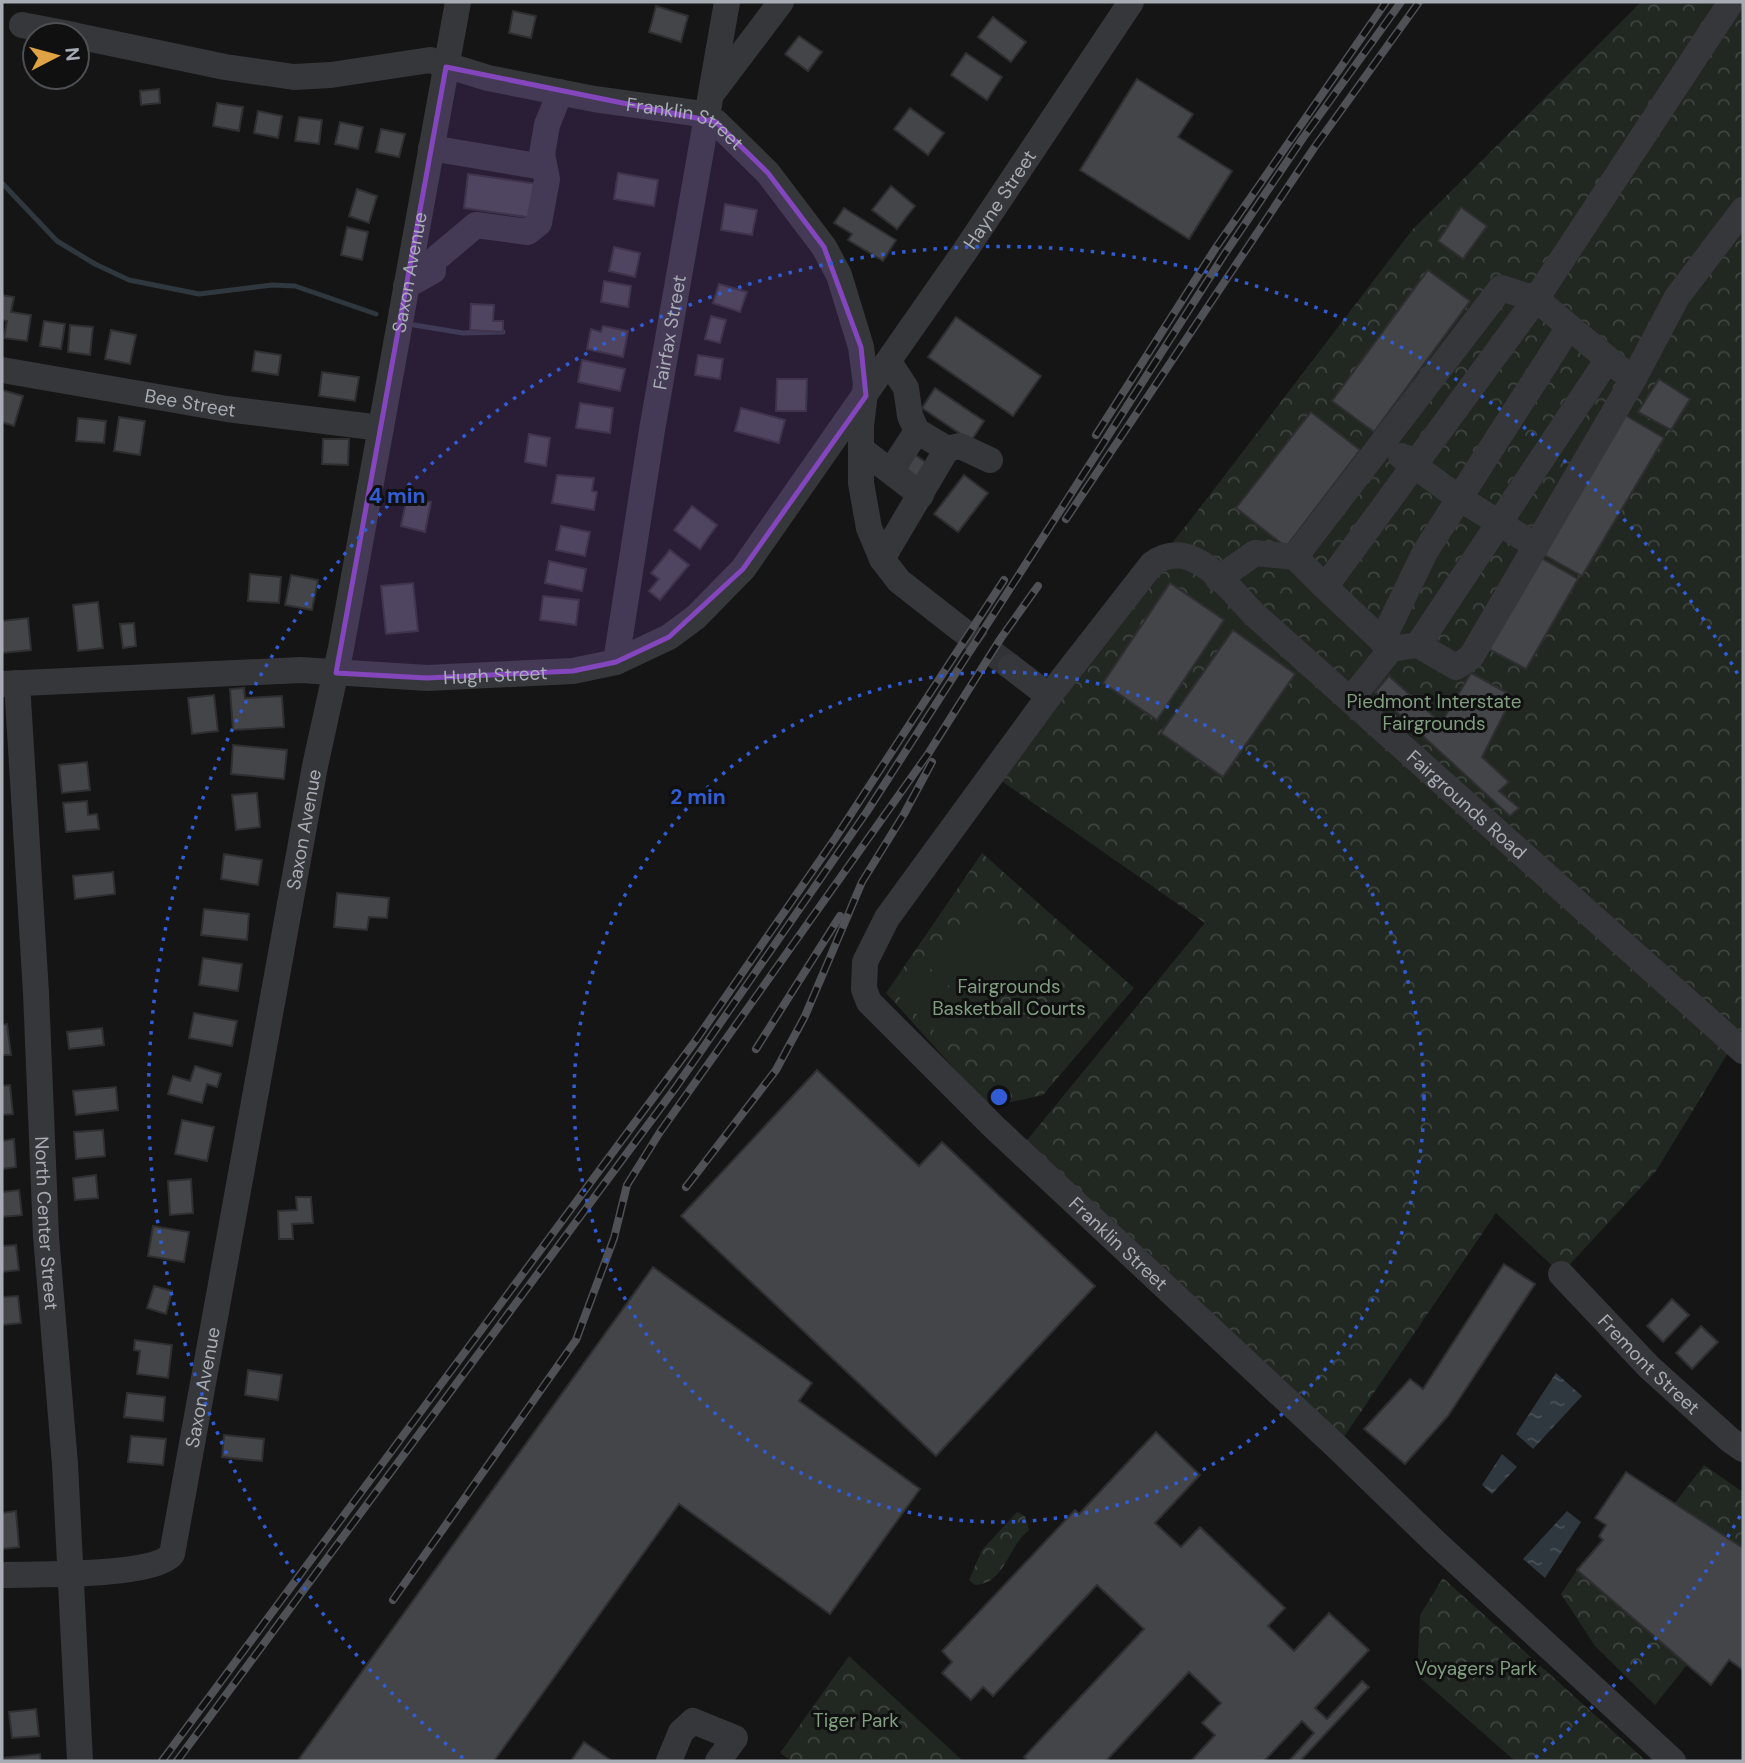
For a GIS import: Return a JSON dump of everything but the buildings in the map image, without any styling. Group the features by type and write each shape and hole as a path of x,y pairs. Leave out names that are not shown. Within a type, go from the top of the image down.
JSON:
{"street":[{"name":"Saxon Avenue","path":"2,1574 115,1571 161,1563 172,1554 458,2"},
{"name":"Fairfax Street","path":"616,662 706,108 727,2"},
{"path":"706,108 781,2"},
{"name":"Hayne Street","path":"866,396 1131,2"},
{"path":"1325,587 1536,299 1731,2"},
{"name":"Franklin Street","path":"91,38 225,67 294,77 331,75 423,60 560,92 706,108 761,165 824,247 852,310 861,347 866,396 861,449 864,511 882,558 899,581 959,628"},
{"path":"407,286 433,271 433,261 476,225 528,232 539,223 547,179 543,167 547,125 560,92"},
{"path":"431,148 543,167"},
{"path":"1218,579 1255,554 1295,557 1387,645 1418,645 1456,667 1471,657 1633,380 1677,297 1743,210"},
{"path":"1295,557 1501,288 1536,299 1633,380"},
{"path":"1351,699 1387,645 1425,552 1569,327"},
{"path":"1418,645 1608,359"},
{"path":"889,362 906,388 910,416 916,431 947,449 960,446 990,460"},
{"name":"Bee Street","path":"2,370 227,409 381,428"},
{"name":"Hugh Street","path":"9,684 301,670 427,678 573,671 616,662 669,637 721,594 743,569 866,396"},
{"path":"891,471 916,431"},
{"path":"1384,441 1413,466 1536,547"},
{"path":"861,449 921,495"},
{"path":"882,558 947,449"},
{"name":"Fairgrounds Road","path":"1049,696 1130,589 1160,558 1179,553 1189,555 1743,1051"},
{"path":"1011,667 1049,696"},
{"name":"North Center Street","path":"9,684 36,993 46,1236 65,1464 80,1761"},
{"name":"Franklin Street","path":"1049,696 887,918 865,962 864,989 869,1002 994,1127 1337,1447 1462,1568 1673,1761"},
{"name":"Fremont Street","path":"1561,1274 1649,1367 1743,1449"},
{"path":"668,1761 681,1732 693,1721 735,1738 718,1761"}],"highlighted area":[{"path":"446,67 716,122 768,173 824,247 861,347 866,396 743,569 669,637 616,662 573,671 427,678 336,673"}],"green space":[{"name":"Piedmont Interstate Fairgrounds","path":"1641,2 1743,2 1743,1051 1734,1043 1656,1171 1561,1274 1496,1213 1337,1447 1019,1150 1205,923 993,775 1049,696 1192,518 1413,229"},
{"name":"Fairgrounds Basketball Courts","path":"982,853 1134,988 1043,1095 989,1107 886,993"},
{"path":"982,905 1034,955 1008,983 956,933"},
{"path":"953,935 1005,985 978,1013 926,964"},
{"path":"924,967 976,1017 949,1045 897,995"},
{"path":"1704,1465 1743,1492 1743,1548 1675,1503"},
{"path":"1017,1512 1025,1516 1029,1530 1000,1571 985,1583 975,1585 969,1580 982,1550"},
{"path":"1577,1570 1687,1665 1655,1705 1595,1646 1561,1594"},
{"name":"Voyagers Park","path":"1443,1578 1646,1761 1515,1761 1417,1675 1420,1615"},
{"name":"Tiger Park","path":"849,1656 963,1761 792,1761 780,1753"}],"water":[{"path":"1556,1373 1582,1396 1533,1449 1516,1434"},
{"path":"1502,1454 1517,1467 1492,1494 1482,1485"},
{"path":"1567,1511 1581,1522 1545,1578 1523,1559"}],"waterway":[{"path":"2,183 57,241 95,264 129,280 199,294 272,285 295,286 376,314"},
{"path":"414,325 463,333 503,332"}],"tunnel":[{"path":"959,628 1011,667"}],"railway":[{"path":"1096,435 1215,249 1386,2"},
{"path":"177,1761 676,1087 868,810 1224,255 1303,138 1401,2"},
{"path":"1066,519 1314,148 1419,2"},
{"path":"162,1761 696,1040 836,837 1004,580"},
{"path":"393,1600 576,1340 614,1238 627,1185 660,1132 928,754 1001,638 1038,586"},
{"path":"686,1187 776,1070 805,1016 862,882 932,762"},
{"path":"756,1049 840,916"}]}
